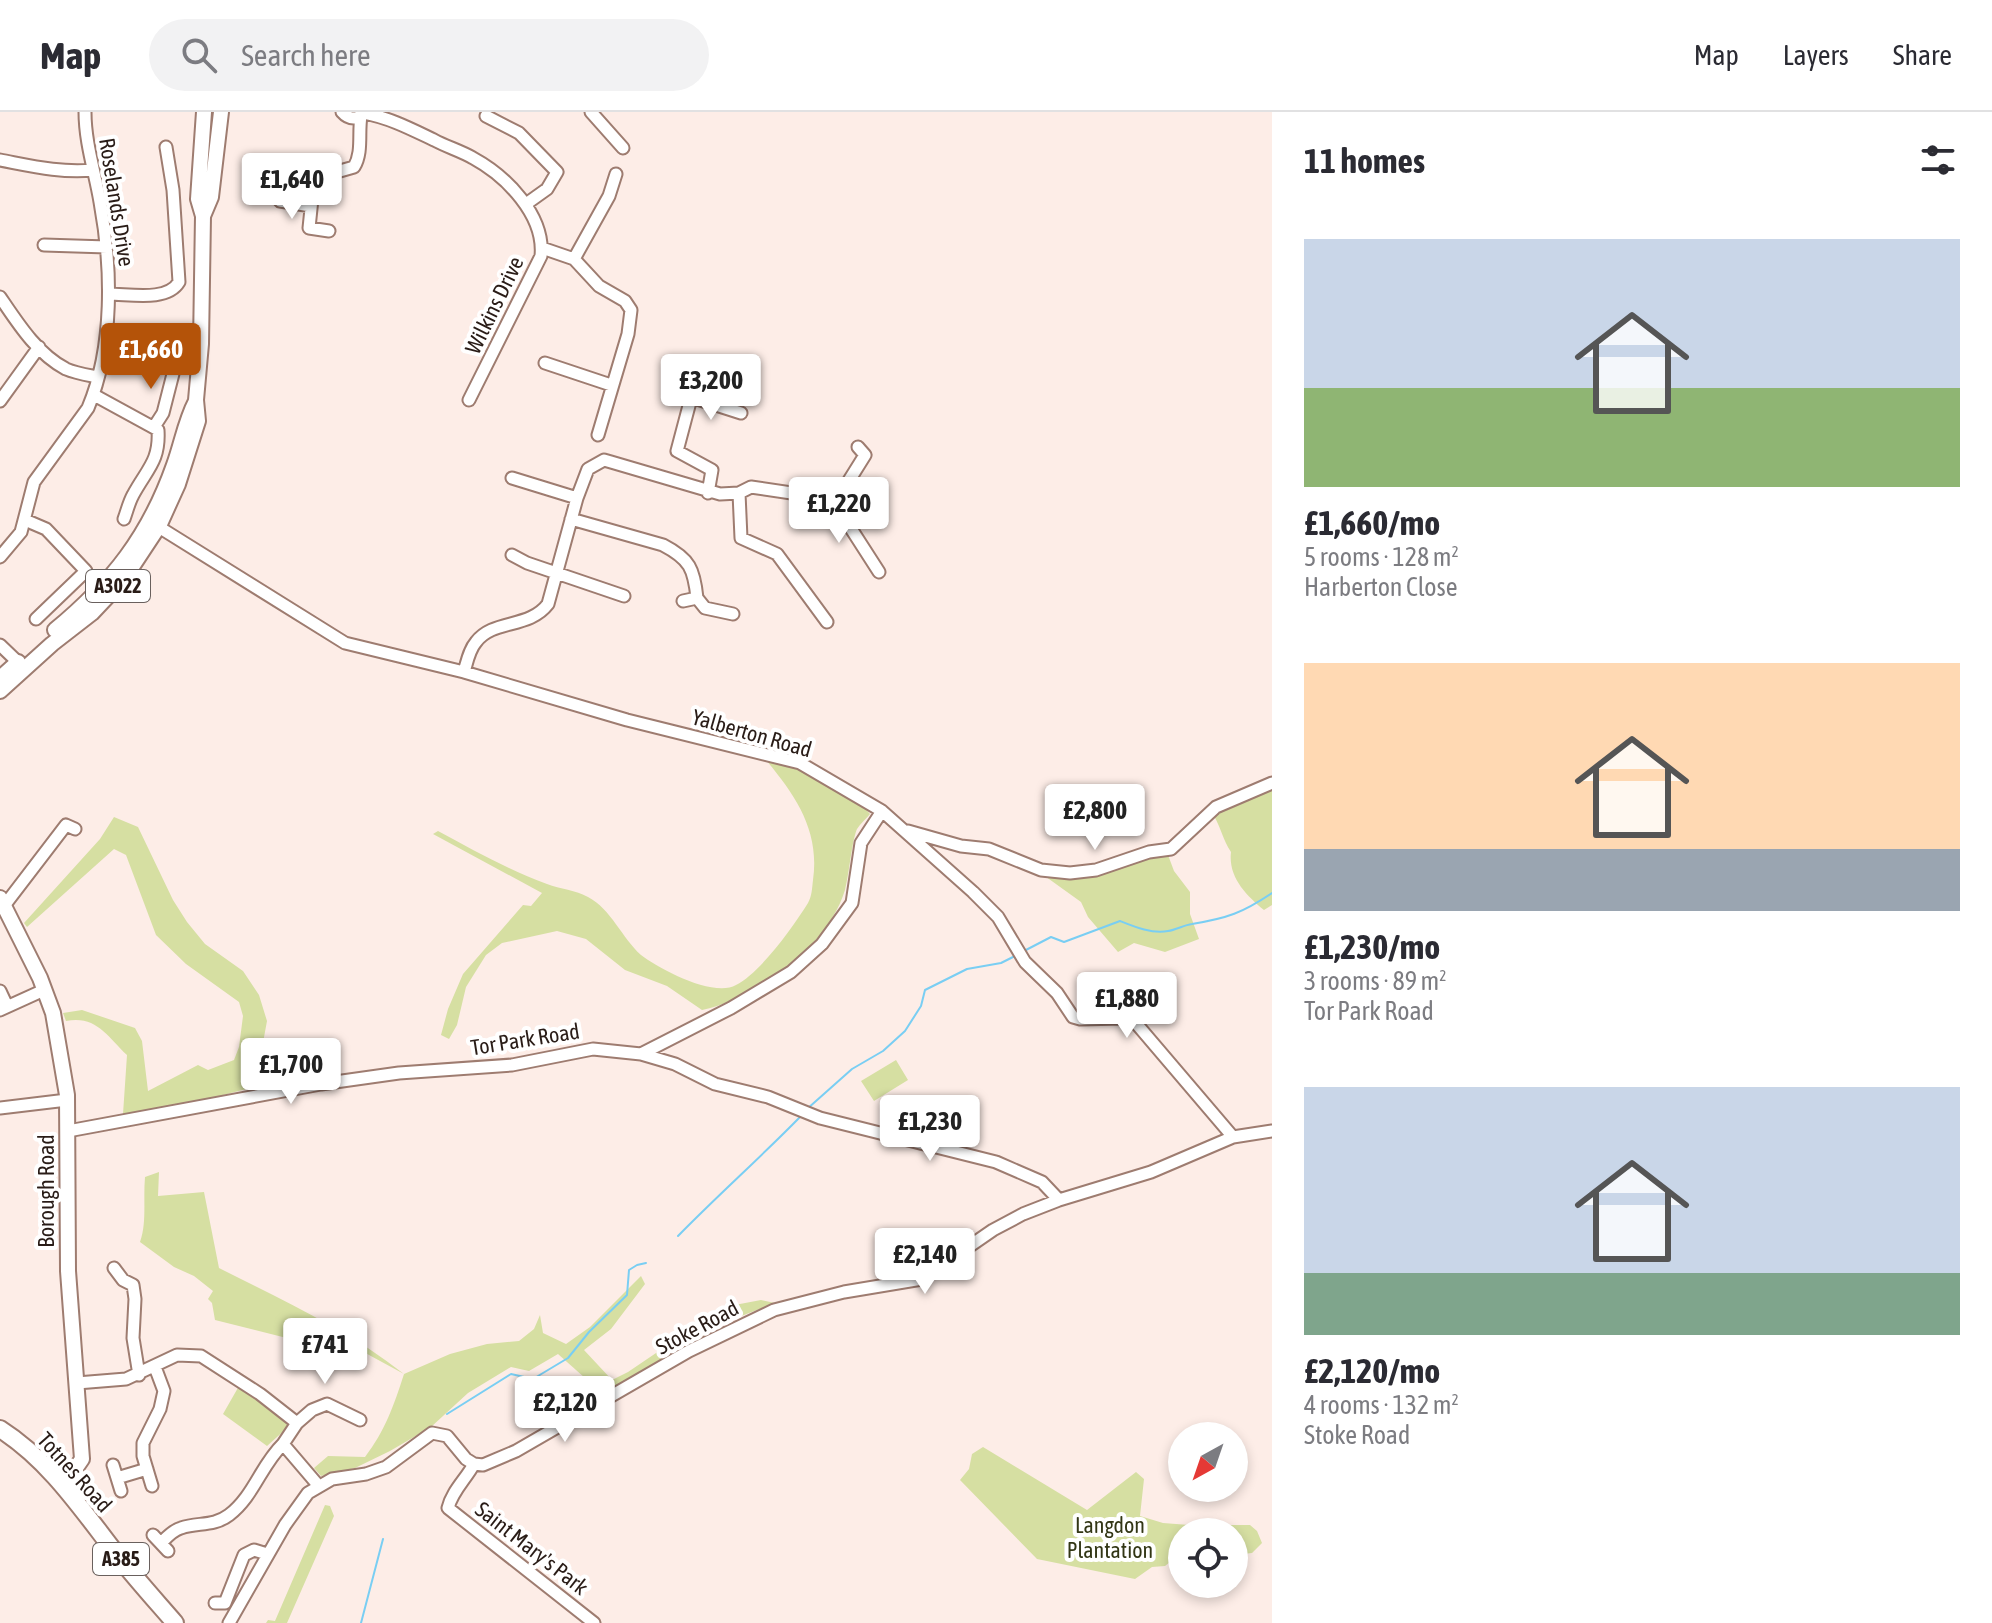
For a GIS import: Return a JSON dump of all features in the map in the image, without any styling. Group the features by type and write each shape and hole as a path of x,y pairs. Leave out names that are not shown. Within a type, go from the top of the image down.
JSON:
{"highway":[{"name":"Totnes Road","path":"0,1429 27,1447 49,1468 126,1567 175,1623"}],"main road":[{"path":"203,216 198,199 204,112"},
{"path":"201,178 208,168 213,112"},
{"name":"A3022","path":"0,678 105,601 142,556 155,524 178,484 198,421 196,400 201,344 203,216 211,197 221,112"},
{"name":"A3022","path":"0,691 21,665"},
{"name":"Borough Road","path":"2,902 44,990 56,1025 67,1100 68,1271 82,1459 72,1473 69,1493"},
{"path":"49,1468 72,1473"}],"street":[{"name":"Roselands Drive","path":"0,557 16,541 25,520 34,482 70,436 94,395 109,294 107,247 86,136 85,112"},
{"path":"591,112 623,148"},
{"path":"293,168 340,171 354,167 360,150 358,128 352,113"},
{"name":"Wilkins Drive","path":"352,113 382,114 485,165 526,204 542,248 536,268 469,400"},
{"path":"486,116 519,133 557,172 547,189 526,204"},
{"path":"109,294 166,294 179,282 176,215 166,147"},
{"path":"0,160 70,172 93,170"},
{"path":"315,170 309,228 329,231"},
{"path":"574,259 609,196 616,174"},
{"path":"280,201 311,206"},
{"path":"44,245 107,247"},
{"path":"542,248 574,259 599,286 625,301 631,310 628,334 598,435"},
{"path":"0,297 18,324 39,347 67,369 97,377"},
{"path":"0,401 39,347"},
{"path":"545,363 611,385"},
{"path":"154,427 163,413 175,366"},
{"path":"695,383 677,451 712,470 708,493"},
{"path":"94,395 158,430 159,447 154,462 132,496 124,519"},
{"path":"691,397 741,413"},
{"path":"464,672 476,640 488,632 531,620 541,614 548,604 588,469 604,460 708,493 739,493 751,487 832,499 840,495 865,455 858,447"},
{"path":"512,478 577,498"},
{"path":"739,493 741,538 777,554 827,622"},
{"path":"832,499 879,572"},
{"path":"571,519 663,545 674,551 690,565 697,598 705,608 733,614"},
{"path":"25,520 46,529 86,571 36,619"},
{"name":"Yalberton Road","path":"155,524 345,643 464,672 627,720 800,763 882,811 973,892 998,917 1025,962 1057,993 1073,1017 1123,1018 1135,1022 1233,1137"},
{"path":"512,555 624,596"},
{"path":"683,601 697,598"},
{"path":"0,645 21,665"},
{"path":"903,830 961,846 989,849 1041,870 1070,873 1096,870 1149,852 1171,849 1216,807 1272,783"},
{"path":"641,1054 731,1008 791,972 822,944 852,903 861,843 882,811"},
{"path":"2,902 66,825 75,829"},
{"path":"0,991 4,1008 44,990"},
{"name":"Tor Park Road","path":"68,1131 276,1091 399,1073 512,1065 593,1049 641,1054 675,1064 715,1084 768,1097 812,1115 996,1162 1042,1182 1059,1200"},
{"path":"0,1108 67,1100"},
{"name":"Stoke Road","path":"474,1464 483,1465 516,1451 689,1351 774,1310 844,1292 922,1279 993,1230 1023,1214 1151,1172 1233,1137 1272,1131"},
{"path":"114,1268 123,1280 133,1285 133,1338 139,1375"},
{"path":"77,1383 126,1379 177,1355 201,1356 257,1392 297,1423"},
{"path":"149,1478 143,1443 160,1409 164,1391 155,1367"},
{"path":"161,1543 178,1528 209,1525 233,1512 249,1495 267,1462 297,1423 312,1410 327,1404 360,1420"},
{"path":"229,1623 298,1505 318,1485 386,1467 432,1433 447,1436 474,1464"},
{"path":"283,1444 318,1485"},
{"name":"Saint Mary's Park","path":"474,1464 451,1497 448,1508 594,1623"},
{"path":"113,1465 121,1491"},
{"path":"117,1478 149,1478 163,1474"},
{"path":"215,1603 225,1603 244,1555 254,1550 267,1554"}],"green space":[{"path":"766,760 837,787 870,814 857,829 845,890 836,911 807,950 788,967 745,994 702,1010 667,986 625,970 586,939 557,931 502,943 486,955 466,987 457,1025 449,1039 441,1035 463,974 523,905 531,906 542,893 433,834 438,831 519,872 588,897 603,909 634,948 649,961 701,985 726,988 746,979 766,960 802,913 812,892 814,862 809,830 796,801"},
{"path":"1272,788 1272,905 1264,910 1235,877 1231,852 1214,816 1221,809"},
{"path":"114,817 138,827 187,922 205,944 243,971 259,995 267,1021 258,1086 200,1101 123,1114 127,1055 93,1024 66,1021 63,1013 82,1010 135,1028 142,1041 148,1091 198,1065 208,1070 234,1060 239,1047 243,1016 239,1002 186,964 156,935 126,855 114,849 27,927 24,923 100,839"},
{"path":"1168,855 1174,871 1190,892 1190,914 1199,939 1165,952 1134,943 1118,952 1088,917 1081,902 1042,874"},
{"path":"896,1060 908,1080 874,1101 861,1081"},
{"path":"159,1172 158,1196 204,1192 219,1268 337,1330 404,1374 347,1343 342,1352 215,1320 212,1303 208,1299 213,1291 140,1242 145,1177"},
{"path":"641,1276 645,1284 611,1329 584,1350 612,1380 724,1307 761,1300 775,1303 726,1322 603,1394 558,1354 529,1371 511,1367 468,1393 431,1427 390,1451 355,1468 321,1476 314,1468 328,1456 365,1457 388,1417 404,1374 450,1354 487,1344 519,1341 534,1329 540,1315 543,1333 566,1344 590,1327"},
{"path":"239,1386 288,1422 287,1428 267,1446 223,1414"},
{"name":"Langdon Plantation","path":"983,1447 1087,1510 1136,1472 1144,1479 1140,1516 1168,1523 1168,1564 1152,1567 1135,1579 1037,1559 960,1480 969,1469 972,1454"},
{"path":"325,1505 330,1506 334,1516 287,1623 266,1623 268,1620 275,1621"},
{"name":"Langdon Plantation","path":"1248,1525 1257,1531 1262,1543 1248,1553"}],"waterway":[{"path":"1024,951 1051,937 1064,942 1120,921 1150,931 1171,930 1234,914 1272,893"},
{"path":"807,1109 852,1069 883,1051 905,1031 921,1006 925,990 967,969 1001,963 1015,956"},
{"path":"678,1236 800,1117"},
{"path":"447,1414 511,1374 533,1379 568,1358 589,1332 627,1295 629,1270 646,1263"},
{"path":"361,1623 383,1539"}]}
